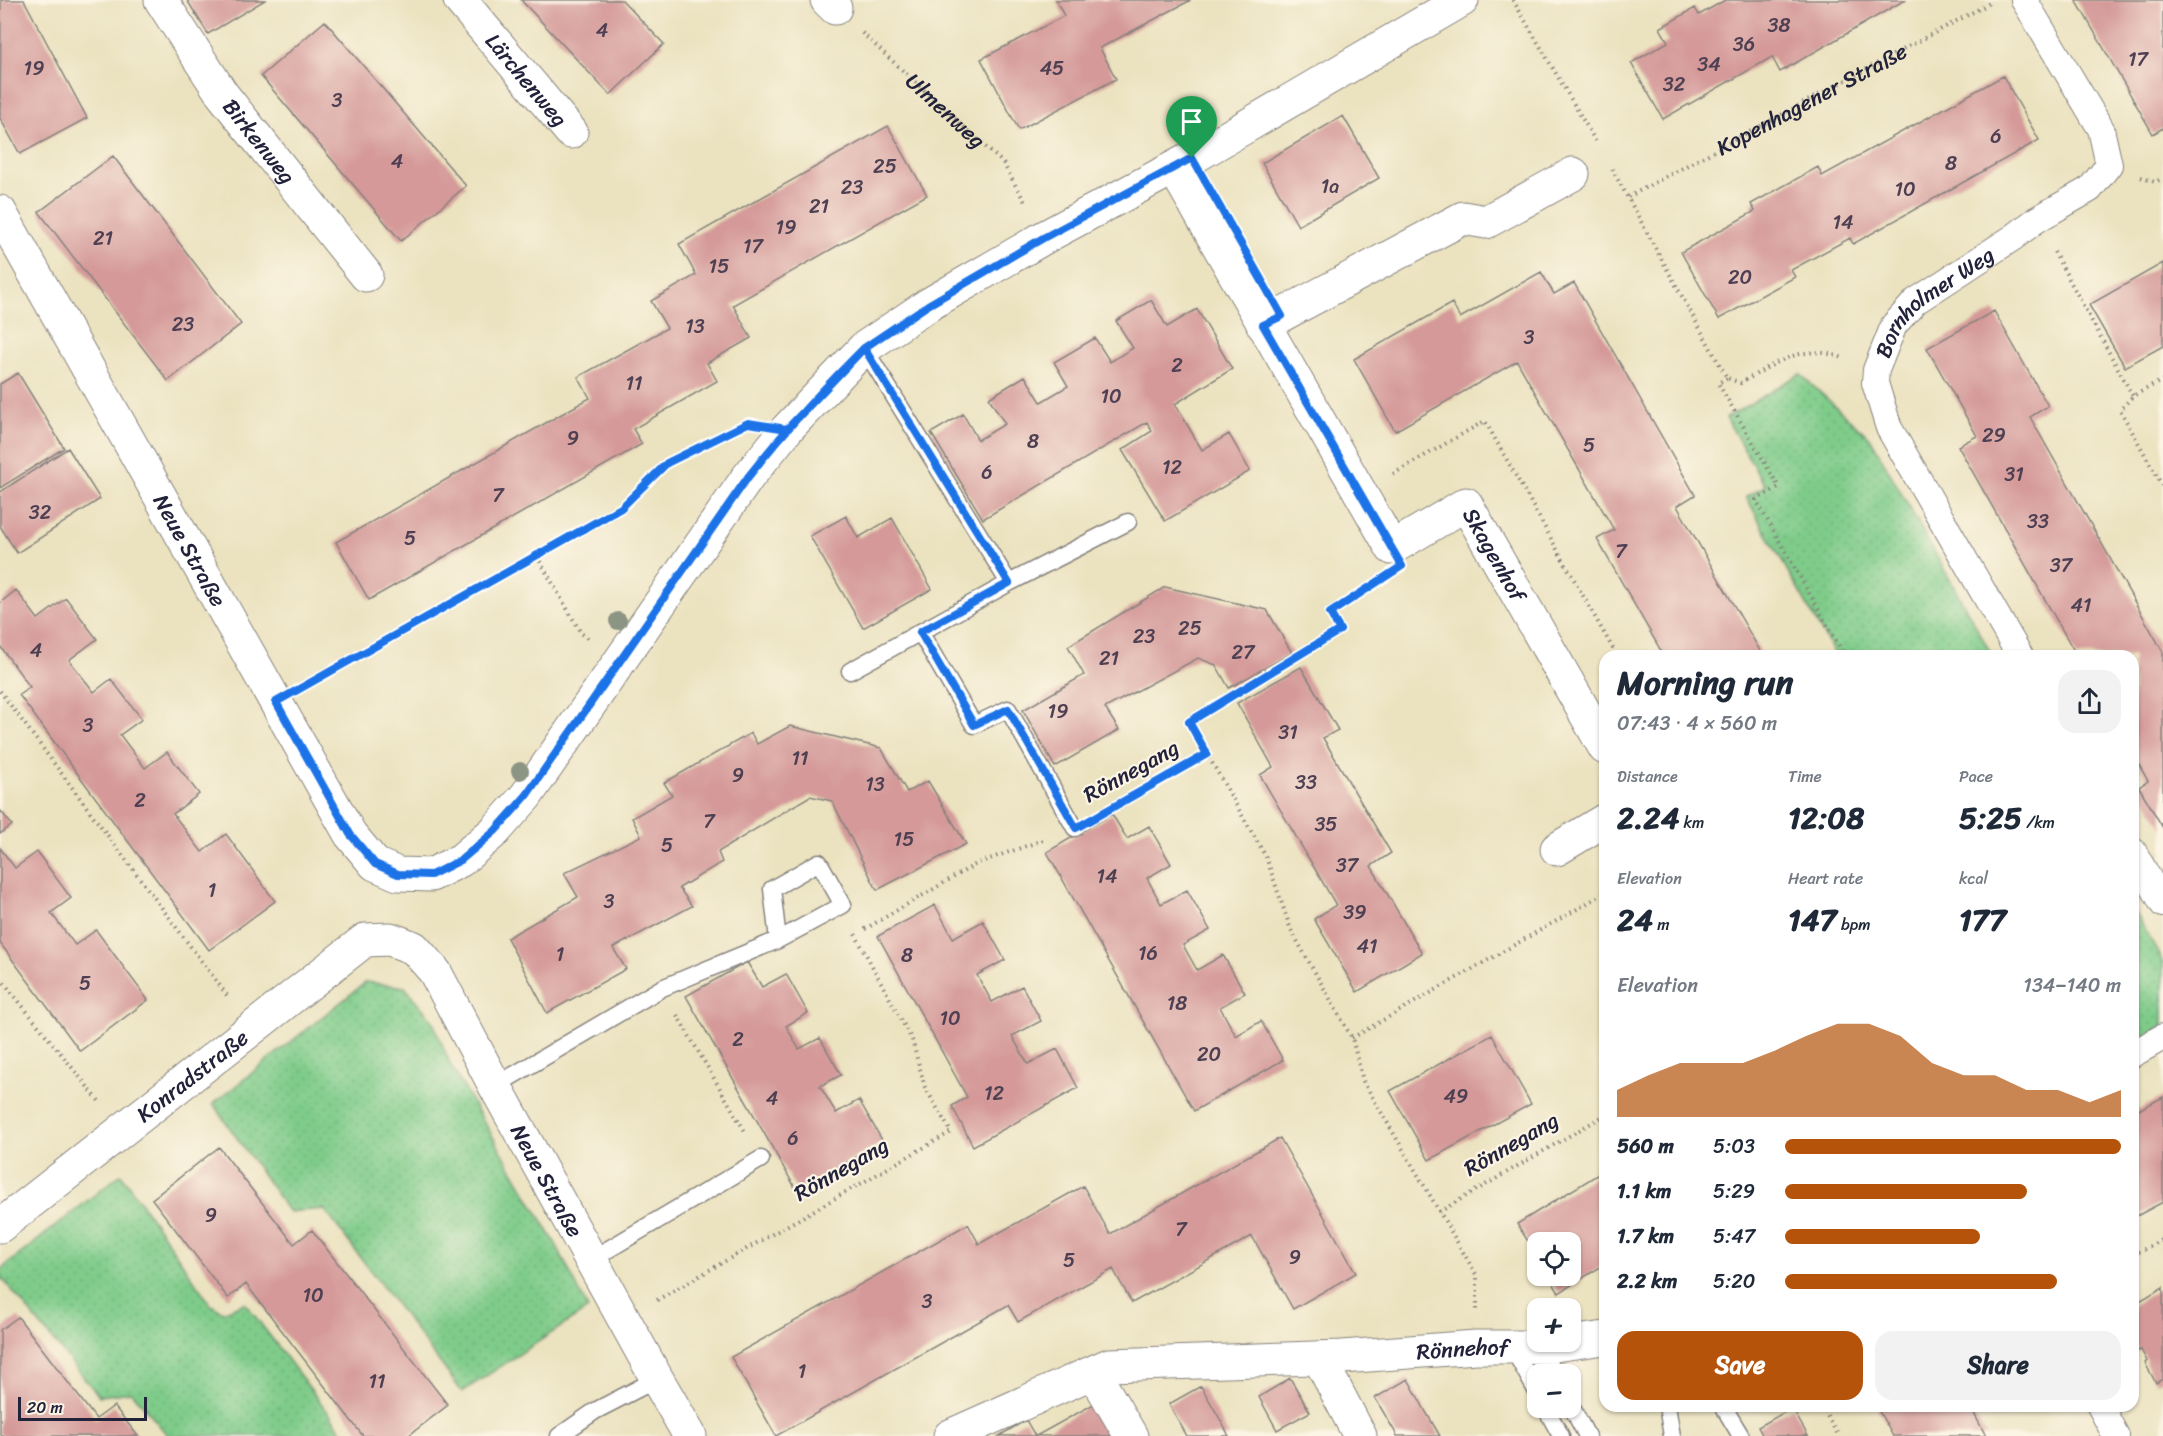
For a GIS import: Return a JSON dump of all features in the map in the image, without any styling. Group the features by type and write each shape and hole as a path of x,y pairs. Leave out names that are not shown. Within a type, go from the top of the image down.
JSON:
{"street":[{"name":"Birkenweg","path":"161,0 222,94 366,275"},
{"name":"Lärchenweg","path":"460,0 571,132"},
{"path":"618,664 748,477 787,429 864,348 928,305 1045,237 1174,168 1462,0"},
{"name":"Bornholmer Weg","path":"2017,650 1889,428 1875,382 1876,370 1894,325 1917,301 2036,220 2090,189 2109,165 2102,129 2024,0"},
{"path":"1174,168 1392,548"},
{"path":"1263,325 1463,218 1486,222 1574,174"},
{"name":"Neue Straße","path":"0,212 350,834 375,864 398,874 431,875 461,860 495,831 526,796 618,664"},
{"name":"Skagenhof","path":"1392,548 1466,504 1599,737"},
{"path":"1557,849 1599,824"},
{"path":"2139,870 2163,904"},
{"name":"Neue Straße","path":"390,939 414,948 435,972 495,1086 690,1436"},
{"name":"Konradstraße","path":"0,1226 365,940 390,939"},
{"path":"2139,1051 2163,1037"},
{"name":"Rönnehof","path":"950,1436 1109,1365 1319,1358 1476,1347 1535,1356 1599,1340"},
{"path":"1319,1358 1360,1436"},
{"path":"1094,1373 1131,1436"},
{"path":"2103,1412 2116,1436"}],"lane":[{"path":"864,348 1009,583"},
{"path":"850,671 1009,583 1128,522"},
{"path":"920,632 974,725 1008,709 1076,828"},
{"path":"495,1086 662,988 778,940 843,906 819,862 772,889 778,940"},
{"path":"592,1259 761,1159"},
{"path":"559,1436 595,1411 657,1379"},
{"path":"1668,1412 1672,1436"},
{"path":"1727,1412 1741,1436"},
{"path":"1551,1418 1561,1436"},
{"path":"1577,1418 1587,1436"}],"path":[{"path":"1513,0 1600,148"},
{"name":"Kopenhagener Straße","path":"1628,197 1995,0"},
{"name":"Ulmenweg","path":"831,4 1003,163 1045,237"},
{"path":"1611,167 1727,378 1741,383 1792,355 1812,351 1836,355 1876,370"},
{"path":"2036,220 2133,396"},
{"path":"1727,378 1718,382 1779,487 1756,500 1842,650"},
{"path":"2163,380 2133,396 2120,410 2163,487"},
{"path":"1387,478 1485,421 1614,650"},
{"path":"276,702 621,508 667,463 748,423 787,429"},
{"path":"1207,754 1189,722 1340,630 1330,613 1402,566 1392,548"},
{"path":"537,556 581,633 618,664"},
{"path":"0,691 252,1028"},
{"name":"Rönnegang","path":"855,934 978,863 1076,828 1207,754 1266,857 1291,930 1352,1038 1362,1081 1477,1276 1476,1347"},
{"path":"1352,1038 1599,896"},
{"name":"Rönnegang","path":"625,1318 951,1132 925,1087 912,1040 855,934 843,906"},
{"path":"0,978 122,1130"},
{"path":"662,988 761,1159"},
{"name":"Rönnegang","path":"1439,1212 1599,1119"},
{"path":"2139,1252 2163,1239"},
{"path":"1825,1412 1839,1436"}],"green space":[{"path":"1800,374 1871,439 1989,650 1832,650 1746,497 1765,486 1726,418"},
{"path":"2139,919 2163,963 2163,1026 2139,1040"},
{"path":"366,982 405,987 432,1020 451,1066 556,1244 588,1309 462,1392 324,1209 289,1212 213,1104"},
{"path":"121,1174 211,1305 223,1312 245,1303 346,1436 168,1436 132,1392 99,1396 0,1276 0,1270"}],"building":[{"path":"1,0 24,0 87,118 20,154 0,118"},
{"path":"187,0 265,0 208,34"},
{"path":"521,0 622,0 664,44 610,95"},
{"path":"1056,0 1191,0 1100,48 1116,79 1019,130 981,59 1064,16"},
{"path":"1725,0 1905,0 1780,72 1772,57 1663,119 1631,63 1668,42 1660,28 1695,8 1699,15"},
{"path":"2076,0 2163,0 2163,128 2153,134"},
{"path":"325,21 466,186 401,241 261,76"},
{"path":"2003,76 2039,140 1853,244 1850,238 1791,270 1795,277 1719,319 1681,252 1755,211 1751,204 1818,167 1822,176"},
{"path":"1343,116 1379,178 1298,226 1262,163"},
{"path":"888,126 927,195 733,305 751,338 707,363 717,381 633,429 642,444 369,600 336,542 590,398 578,377 667,328 651,301 696,275 679,244"},
{"path":"113,156 241,324 168,381 39,212"},
{"path":"2163,263 2163,346 2125,367 2089,305"},
{"path":"1541,272 1554,294 1574,283 1695,495 1677,506 1760,650 1661,650 1597,539 1614,530 1517,361 1395,431 1354,359 1452,303 1460,318"},
{"path":"1151,300 1167,327 1197,309 1232,369 1175,404 1202,450 1229,434 1250,471 1165,521 1122,450 1152,431 1147,422 983,519 931,433 963,414 978,440 1005,424 989,398 1025,376 1041,402 1068,386 1054,362 1095,338 1110,362 1133,348 1116,321"},
{"path":"1994,311 2048,406 2030,417 2163,652 2163,828 2139,787 2148,781 2139,765 2139,650 2074,650 1958,446 1977,436 1927,348"},
{"path":"18,373 64,448 0,488 0,384"},
{"path":"68,448 100,499 17,553 0,526 0,492"},
{"path":"846,516 858,538 892,518 932,589 863,628 810,536"},
{"path":"1165,587 1267,610 1292,653 1229,688 1216,665 1198,658 1105,708 1119,730 1055,767 1023,710 1084,675 1068,646"},
{"path":"16,590 38,619 66,598 97,639 69,660 94,692 111,679 142,719 120,735 145,768 167,752 199,794 173,814 202,852 226,834 275,901 209,950 19,695 30,687 0,646 0,603"},
{"path":"1301,667 1338,730 1323,738 1391,853 1371,866 1422,953 1357,992 1314,919 1336,905 1260,775 1273,767 1237,703"},
{"path":"790,726 881,748 907,792 928,781 966,844 877,890 832,801 810,796 718,852 722,862 679,888 692,906 613,948 626,969 547,1013 507,938 578,897 564,873 641,836 632,818 672,795 664,783 751,733 757,744"},
{"path":"0,810 12,825 0,834"},
{"path":"1112,814 1127,839 1149,826 1171,864 1147,878 1161,904 1187,890 1210,930 1183,945 1197,970 1223,955 1245,993 1220,1007 1236,1036 1261,1021 1283,1060 1194,1111 1047,852"},
{"path":"0,848 15,868 37,852 71,898 51,913 75,945 96,930 148,1000 80,1051 0,943"},
{"path":"935,905 953,938 983,921 1005,960 977,975 992,1002 1022,986 1041,1021 1012,1036 1028,1064 1057,1049 1078,1088 973,1146 952,1106 967,1097 878,936"},
{"path":"747,962 762,987 786,974 808,1013 786,1026 799,1049 820,1038 841,1075 820,1086 836,1113 859,1100 883,1142 797,1191 686,996"},
{"path":"1492,1035 1531,1104 1429,1160 1390,1091"},
{"path":"2163,1097 2163,1202 2139,1215 2139,1110"},
{"path":"1280,1138 1356,1273 1293,1309 1252,1236 1132,1303 1113,1269 1018,1322 1008,1305 776,1436 731,1357 968,1224 979,1244 1083,1186 1110,1234"},
{"path":"219,1147 294,1244 312,1230 448,1405 408,1436 363,1436 246,1284 228,1298 152,1199"},
{"path":"1599,1174 1599,1268 1581,1279 1581,1232 1527,1232 1527,1240 1517,1224"},
{"path":"1555,1286 1570,1286 1559,1293"},
{"path":"2163,1287 2163,1379 2156,1383 2145,1363 2147,1361 2141,1350 2139,1351 2139,1301"},
{"path":"18,1317 96,1419 114,1406 138,1436 2,1436 0,1434 0,1330"},
{"path":"1290,1378 1310,1412 1277,1430 1259,1397"},
{"path":"1408,1379 1440,1436 1397,1436 1375,1398"},
{"path":"1201,1386 1229,1436 1187,1436 1169,1404"},
{"path":"1099,1401 1114,1436 1036,1436"},
{"path":"1785,1412 1794,1412 1808,1436 1763,1436 1758,1427"},
{"path":"1879,1412 1973,1412 1986,1436 1893,1436"},
{"path":"1026,1420 1035,1436 999,1436"}],"route":[{"path":"1192,158 1045,237 928,305 864,348 787,429 748,423 667,463 621,508 276,702 350,834 375,864 398,874 431,875 461,860 495,831 526,796 748,477 787,429 824,388 864,348 1009,583 920,632 974,725 1008,709 1076,828 1207,754 1189,722 1340,630 1330,613 1402,566 1263,325 1282,316 1192,158"}]}
